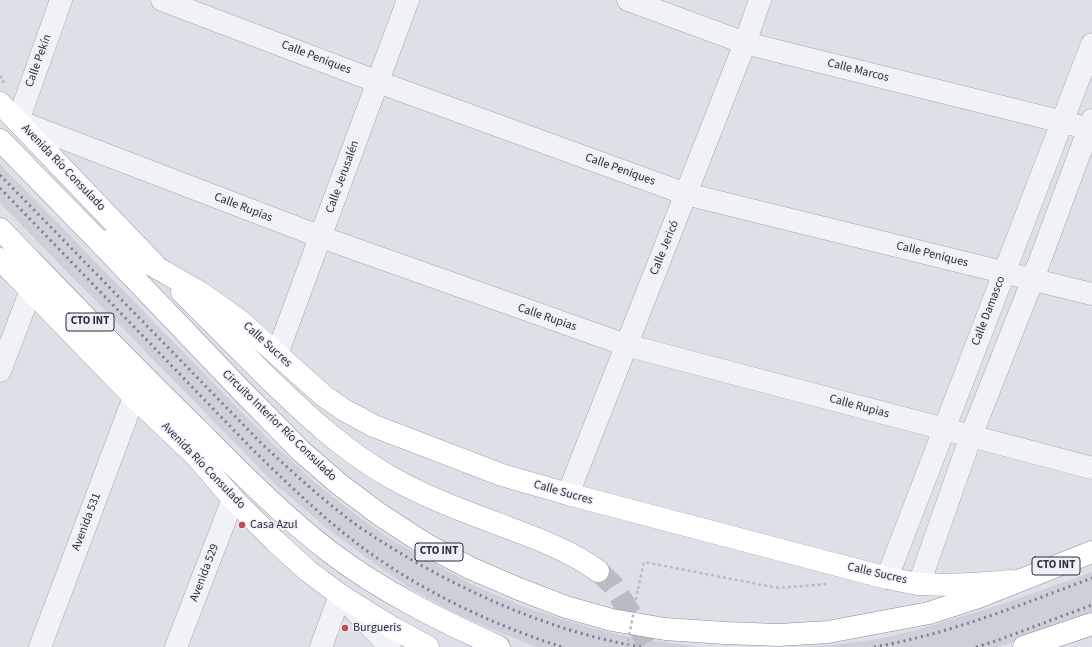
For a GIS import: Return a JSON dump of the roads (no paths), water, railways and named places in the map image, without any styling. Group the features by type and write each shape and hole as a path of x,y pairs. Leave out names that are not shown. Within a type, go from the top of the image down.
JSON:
{"main road":[{"name":"Avenida Río Consulado","path":"0,103 159,269 298,407 324,430 362,459 388,476 416,491 444,504 561,550 585,561 598,571"},
{"name":"Circuito Interior Río Consulado","path":"0,140 301,451 339,484 379,514 425,544 470,568 566,607 612,620 665,629 779,635 828,632 929,613 978,597 1020,580"},
{"name":"CTO INT","path":"0,229 111,345 181,414 268,498 330,552 397,596 459,629 499,647"},
{"path":"91,233 159,269"},
{"name":"Avenida Río Consulado","path":"3,264 31,290 134,397 196,456 274,541 308,571 340,595 393,628 428,647"},
{"name":"Calle Sucres","path":"159,269 201,293 228,311 324,396 344,410 374,426 502,475 568,494 887,578 919,584 984,584 1020,580"},
{"path":"111,345 134,397 181,414"},
{"name":"CTO INT","path":"1020,580 1092,552"},
{"path":"1024,647 1092,624"}],"street":[{"name":"Calle Pekín","path":"18,121 61,0"},
{"name":"Calle Peniques","path":"162,0 378,82 686,194 1092,294"},
{"name":"Calle Jerusalén","path":"277,354 408,0"},
{"name":"Calle Marcos","path":"628,0 745,43 1062,122 1091,126"},
{"name":"Calle Jericó","path":"568,494 745,43 760,0"},
{"name":"Calle Damasco","path":"887,578 1092,44"},
{"name":"Calle Rupias","path":"18,121 321,238 626,345 1092,468"},
{"path":"919,584 970,436 1033,279 1091,126"},
{"path":"0,371 31,290"},
{"name":"Avenida 531","path":"40,647 134,397"},
{"name":"Avenida 529","path":"176,647 233,498"},
{"path":"321,647 340,595 390,647"}],"tunnel":[{"path":"598,571 613,585 650,647"}],"railway":[{"path":"0,175 262,444 311,489 350,520 375,538 410,559 493,601 551,624 610,641 641,647"},
{"path":"0,188 254,451 334,525 386,564 434,593 509,628 562,647"},
{"path":"874,647 930,635 957,627 1092,578"},
{"path":"976,647 1092,605"}],"place":[{"name":"Casa Azul","path":"242,525"},
{"name":"Burgueris","path":"345,628"}]}
